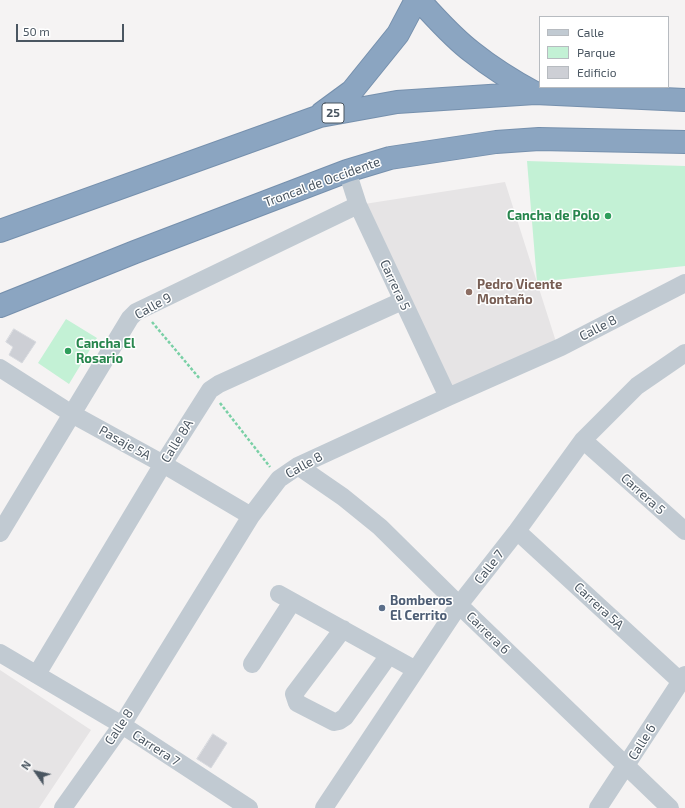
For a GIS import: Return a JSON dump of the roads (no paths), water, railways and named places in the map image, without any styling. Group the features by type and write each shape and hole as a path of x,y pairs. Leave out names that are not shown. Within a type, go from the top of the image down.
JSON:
{"highway":[{"path":"320,116 352,91 398,34 417,0 471,52 502,74 535,93"},
{"name":"25","path":"0,231 320,116 397,102 535,93 685,100"},
{"name":"Troncal de Occidente","path":"0,306 135,252 347,171 390,158 496,142 539,139 685,142"}],"street":[{"name":"Carrera 5","path":"347,171 358,205 448,397"},
{"name":"Calle 9","path":"0,532 130,318 136,312 358,205"},
{"name":"Calle 8","path":"63,808 122,725 251,516 279,480 298,466 561,347 685,283"},
{"name":"Calle 8A","path":"37,674 163,464 210,390 219,384 402,301"},
{"name":"Calle 7","path":"324,808 459,605 517,531 583,440 637,386 685,353"},
{"name":"Pasaje 5A","path":"0,368 72,414 163,464 251,516"},
{"name":"Carrera 5","path":"583,440 685,531"},
{"name":"Carrera 6","path":"298,466 343,497 380,527 670,808"},
{"name":"Carrera 5A","path":"517,531 683,678"},
{"path":"252,664 286,598 416,670"},
{"path":"343,629 294,694 297,703 334,722 339,721 345,717 389,655"},
{"name":"Carrera 7","path":"0,653 122,725 249,808"},
{"name":"Calle 6","path":"598,808 683,678"}],"place":[{"name":"Cancha de Polo","path":"608,216"},
{"name":"Pedro Vicente Montaño","path":"469,292"},
{"name":"Cancha El Rosario","path":"68,351"},
{"name":"Bomberos El Cerrito","path":"382,608"}]}
